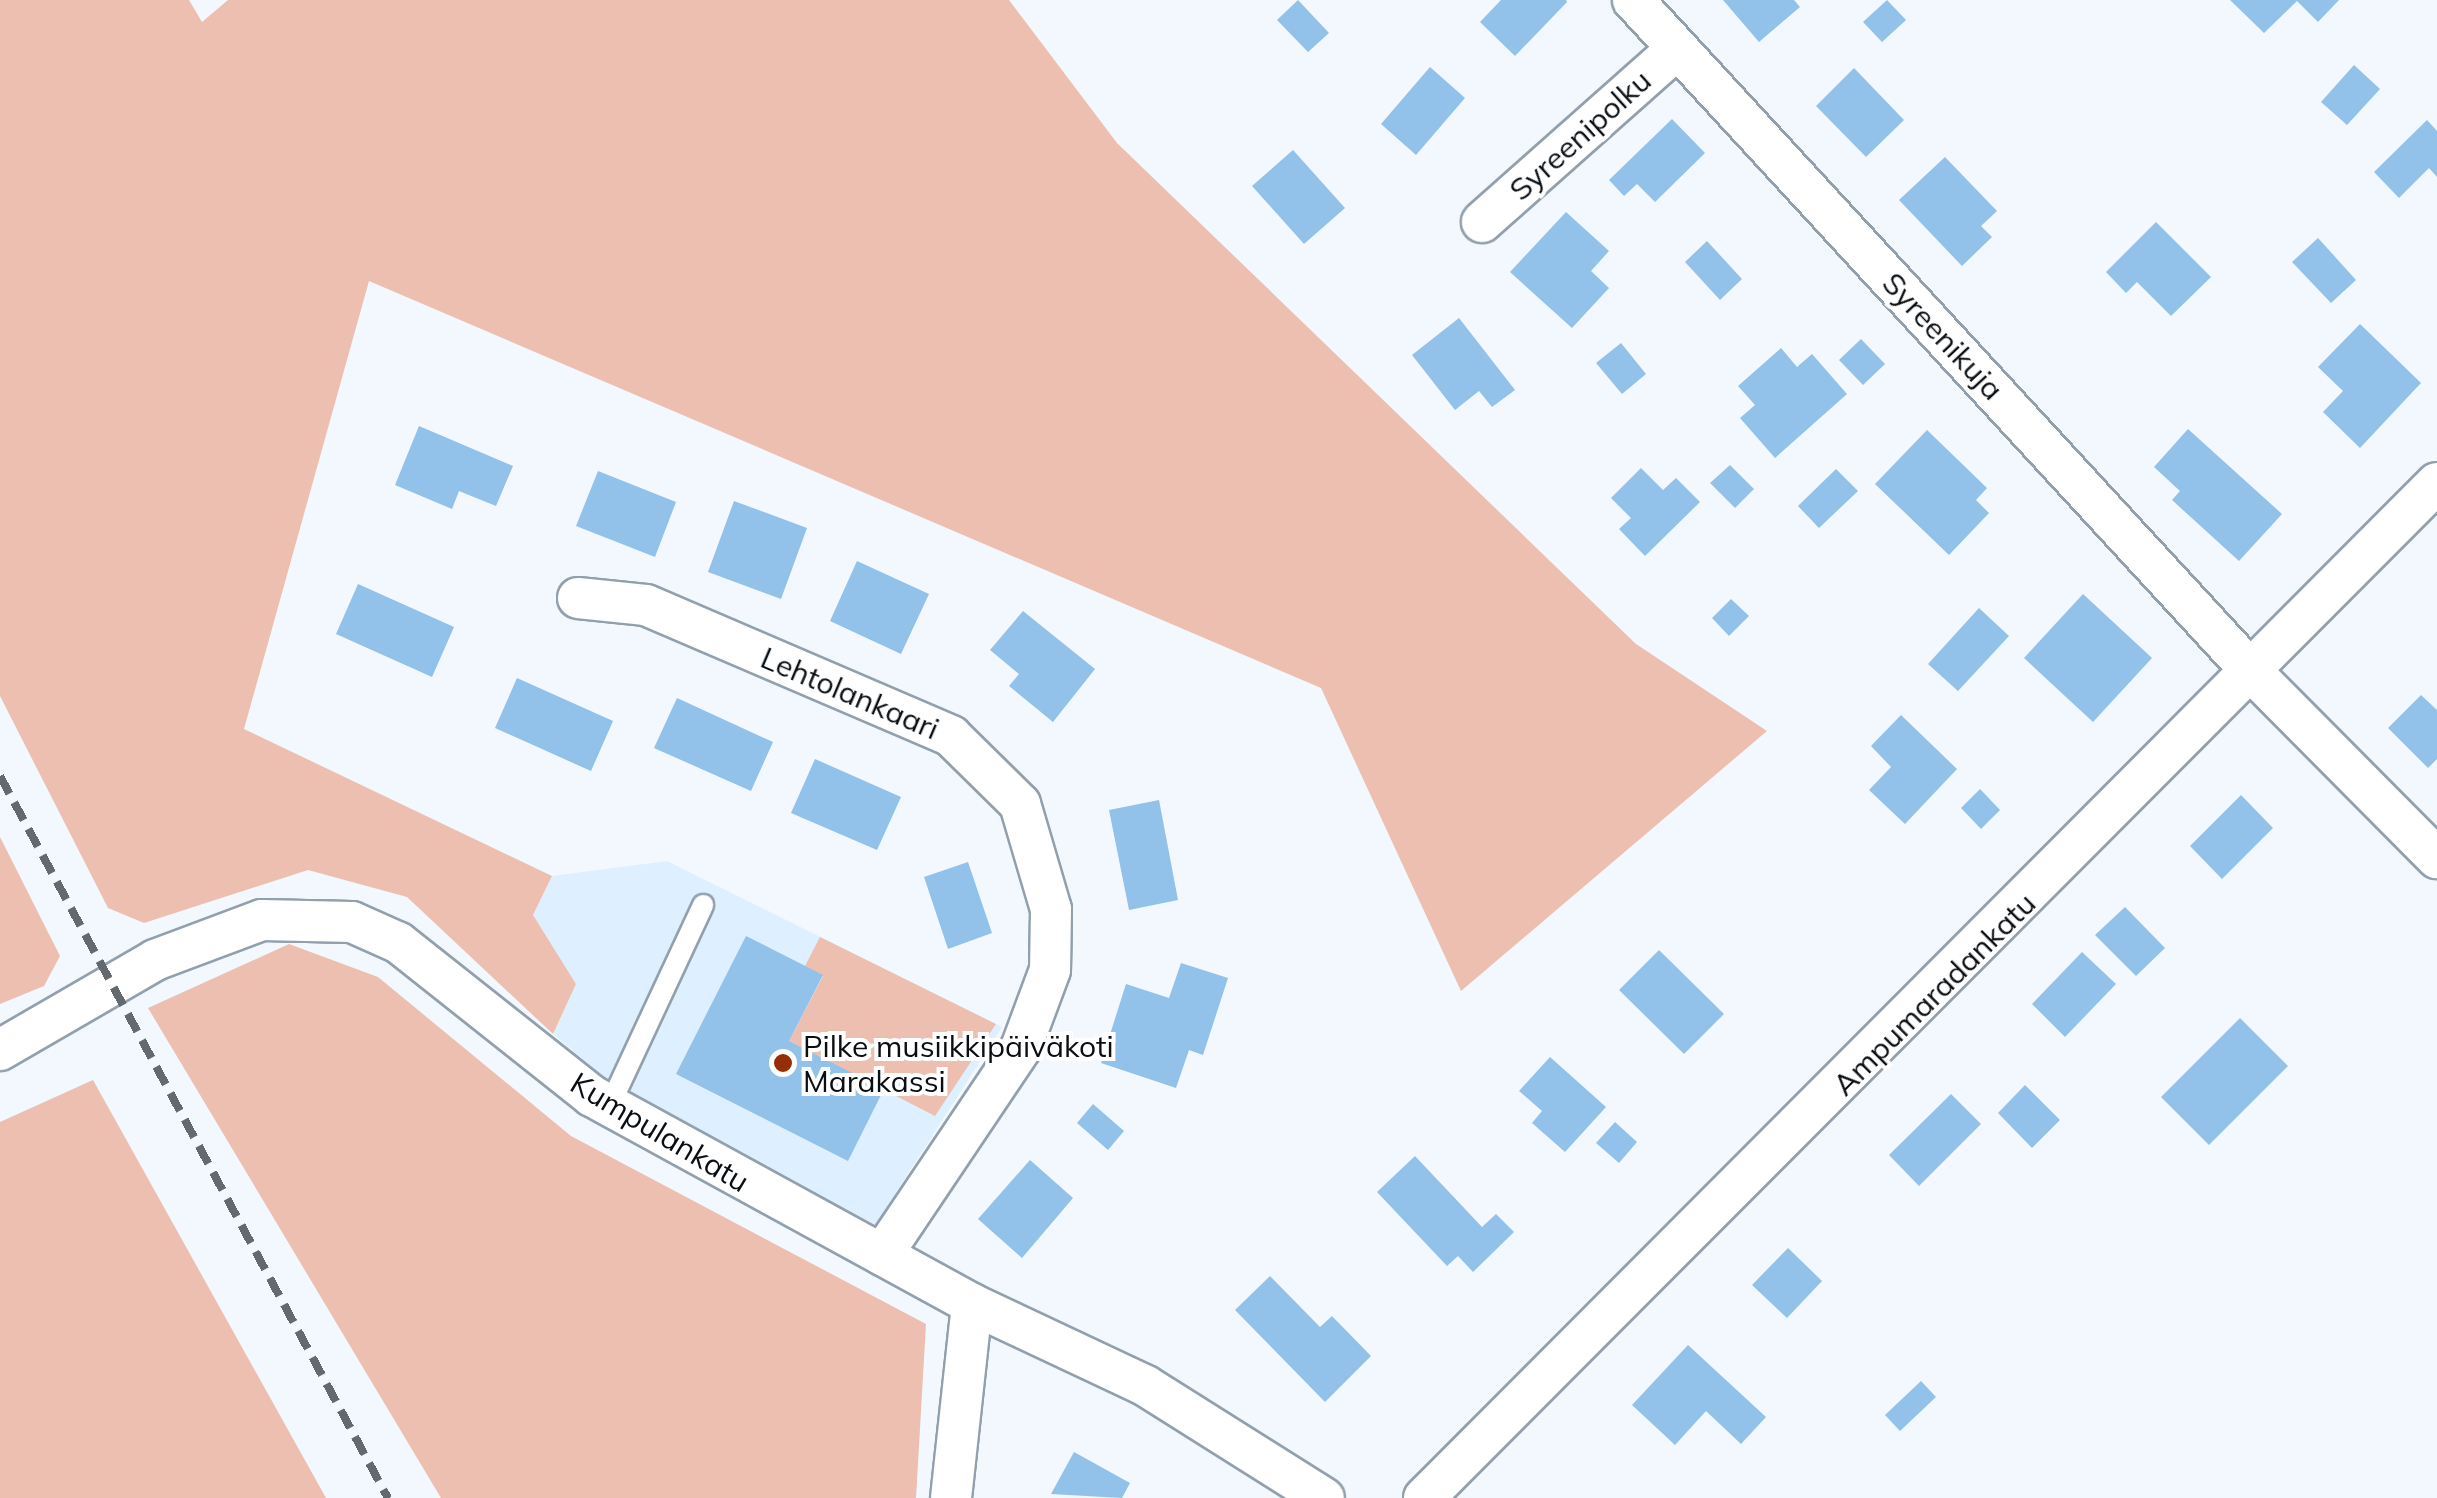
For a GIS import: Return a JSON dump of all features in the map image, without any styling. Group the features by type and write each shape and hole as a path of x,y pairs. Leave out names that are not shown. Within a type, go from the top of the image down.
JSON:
{"street":[{"name":"Syreenikuja","path":"1633,0 2253,672 2437,858"},
{"name":"Syreenipolku","path":"1482,222 1678,49"},
{"name":"Ampumaradankatu","path":"1424,1498 2253,672 2437,483"},
{"name":"Lehtolankaari","path":"578,598 646,605 951,736 1020,804 1050,909 1050,970 1021,1048 882,1255"},
{"name":"Kumpulankatu","path":"0,1050 155,960 302,915 352,922 398,943 610,1107 972,1304 1146,1386 1324,1498"},
{"path":"951,1498 972,1304"}],"lane":[{"path":"610,1107 703,906"}],"shaded area":[{"path":"0,0 189,0 202,22 228,0 1009,0 1117,143 1636,644 1767,731 1461,991 1321,688 369,281 244,729 552,876 533,915 576,984 553,1034 407,897 308,870 144,923 108,908 0,696"},
{"path":"0,837 60,956 44,986 0,1004"},
{"name":"Pilke musiikkipäiväkoti Marakassi","path":"667,861 1002,1027 875,1225 622,1092 553,1034 576,984 533,915 552,876"},
{"path":"820,937 996,1024 935,1116 789,1041 823,976 805,966"},
{"path":"289,944 378,977 571,1136 926,1324 916,1498 441,1498 148,1008"},
{"path":"93,1080 326,1498 0,1498 0,1122"}],"building":[{"path":"1298,0 1329,33 1308,52 1277,20"},
{"path":"1501,0 1567,2 1515,56 1480,22"},
{"path":"1723,0 1794,0 1800,7 1759,42"},
{"path":"1887,0 1906,20 1882,42 1863,22"},
{"path":"2230,0 2339,0 2318,22 2297,1 2264,33"},
{"path":"2354,65 2380,89 2347,125 2321,102"},
{"path":"1430,67 1465,98 1416,155 1381,124"},
{"path":"1854,68 1904,120 1866,157 1816,106"},
{"path":"1672,119 1705,153 1655,202 1637,184 1624,196 1609,180"},
{"path":"2427,120 2437,131 2437,177 2429,168 2399,198 2374,172"},
{"path":"1293,150 1345,208 1304,244 1252,186"},
{"path":"1945,157 1997,211 1981,226 1992,237 1962,266 1899,200"},
{"path":"1566,212 1609,251 1591,271 1609,288 1572,328 1510,272"},
{"path":"2156,222 2211,277 2171,316 2137,282 2126,293 2106,272"},
{"path":"2318,238 2356,280 2331,303 2292,262"},
{"path":"1707,241 1742,279 1720,300 1685,262"},
{"path":"1459,318 1515,390 1492,407 1479,391 1455,410 1412,355"},
{"path":"2360,324 2421,383 2360,448 2323,412 2343,391 2318,367"},
{"path":"1861,339 1885,364 1863,385 1839,360"},
{"path":"1621,343 1646,374 1622,394 1596,363"},
{"path":"1781,348 1797,367 1812,354 1847,394 1775,458 1740,418 1755,405 1738,386"},
{"path":"419,426 513,466 496,506 459,491 452,509 395,485"},
{"path":"2188,429 2282,514 2239,561 2172,500 2180,491 2154,467"},
{"path":"1927,430 1987,488 1976,500 1989,513 1949,555 1875,484"},
{"path":"1730,465 1754,489 1735,508 1710,483"},
{"path":"1641,468 1663,490 1676,478 1700,502 1645,556 1619,529 1631,518 1611,498"},
{"path":"1836,469 1858,491 1819,528 1798,506"},
{"path":"598,471 676,502 655,557 576,526"},
{"path":"734,501 807,528 781,599 708,572"},
{"path":"857,561 929,594 901,654 830,621"},
{"path":"358,584 454,627 432,677 336,634"},
{"path":"2083,594 2152,658 2093,722 2024,658"},
{"path":"1731,599 1749,616 1729,636 1712,618"},
{"path":"1979,608 2009,636 1958,691 1928,664"},
{"path":"1023,611 1095,669 1053,722 1009,686 1019,674 990,650"},
{"path":"517,678 613,721 591,771 495,728"},
{"path":"2421,695 2437,710 2437,759 2428,768 2388,728"},
{"path":"677,698 773,742 751,791 654,748"},
{"path":"1901,715 1957,769 1905,824 1869,790 1891,767 1871,746"},
{"path":"815,759 901,797 877,850 791,813"},
{"path":"1980,789 2000,810 1981,829 1961,808"},
{"path":"2241,795 2273,828 2222,879 2190,846"},
{"path":"1159,800 1178,900 1129,910 1109,810"},
{"path":"968,862 992,933 948,949 924,877"},
{"path":"2125,907 2165,948 2136,976 2095,935"},
{"path":"746,936 823,975 789,1041 884,1089 848,1161 676,1074"},
{"path":"1659,950 1724,1014 1684,1054 1619,990"},
{"path":"2082,952 2116,984 2065,1037 2032,1004"},
{"path":"1181,963 1228,978 1203,1055 1189,1050 1176,1088 1101,1063 1126,984 1169,998"},
{"path":"2240,1018 2288,1066 2209,1145 2161,1097"},
{"path":"1550,1057 1606,1107 1565,1152 1532,1123 1542,1111 1519,1091"},
{"path":"2025,1085 2060,1120 2032,1148 1998,1113"},
{"path":"1951,1094 1981,1124 1919,1186 1889,1155"},
{"path":"1093,1104 1124,1131 1108,1150 1077,1123"},
{"path":"1615,1122 1637,1142 1619,1163 1596,1143"},
{"path":"1415,1156 1482,1227 1496,1214 1514,1232 1473,1272 1458,1256 1447,1266 1377,1192"},
{"path":"1030,1160 1073,1198 1022,1258 978,1219"},
{"path":"1788,1248 1822,1281 1787,1318 1752,1285"},
{"path":"1270,1276 1320,1327 1332,1316 1371,1356 1325,1402 1235,1310"},
{"path":"1688,1345 1766,1417 1741,1444 1706,1411 1675,1445 1632,1405"},
{"path":"1921,1381 1936,1397 1900,1431 1885,1415"},
{"path":"1074,1452 1130,1483 1122,1498 1051,1494"}],"railway":[{"path":"0,776 388,1498"}],"place":[{"name":"Pilke musiikkipäiväkoti Marakassi","path":"783,1063"}]}
